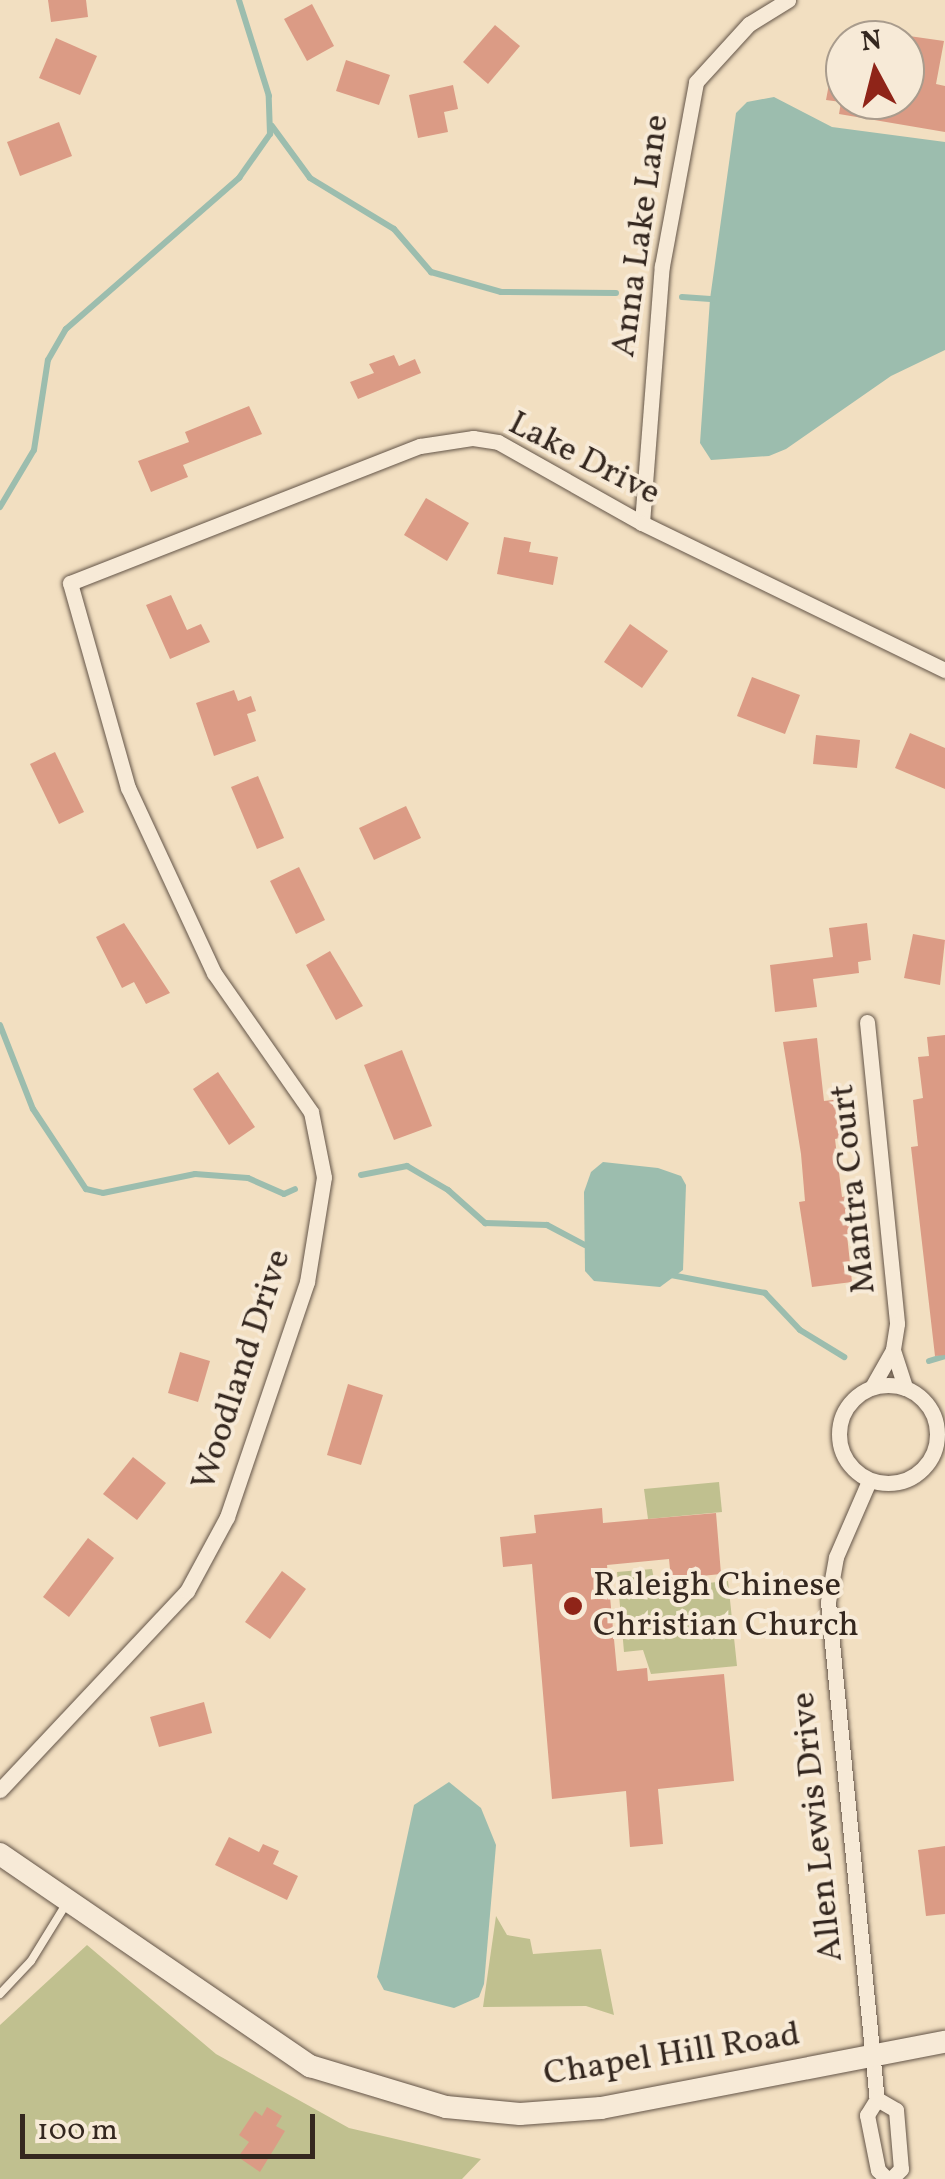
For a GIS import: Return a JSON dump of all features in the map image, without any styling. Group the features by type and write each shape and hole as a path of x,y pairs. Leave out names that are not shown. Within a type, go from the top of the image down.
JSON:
{"main road":[{"name":"Chapel Hill Road","path":"0,1854 310,2066 446,2107 520,2114 601,2108 945,2042"}],"street":[{"name":"Anna Lake Lane","path":"642,523 662,266 696,82 749,24 788,0"},
{"name":"Lake Drive","path":"70,583 449,439 498,442 642,523 945,670"},
{"name":"Woodland Drive","path":"0,1790 187,1591 227,1517 308,1282 324,1177 311,1112 214,973 128,788 70,583"},
{"name":"Mantra Court","path":"868,1022 896,1307 893,1350 906,1388"},
{"name":"Mantra Court","path":"872,1387 893,1350"},
{"path":"872,1387 906,1388 927,1404 942,1426 935,1449 916,1473 892,1483 870,1481 846,1462 838,1433 846,1408 872,1387"},
{"name":"Allen Lewis Drive","path":"870,1481 836,1557 828,1602 870,2056 878,2099"},
{"path":"878,2099 896,2110 901,2169 889,2179 878,2170 867,2114 878,2099"}],"lane":[{"path":"0,1994 31,1961 68,1902"}],"green space":[{"path":"719,1482 722,1512 648,1519 644,1489"},
{"path":"652,1569 656,1588 728,1581 737,1666 651,1674 643,1650 624,1652 617,1572"},
{"path":"496,1916 507,1935 530,1939 533,1954 601,1949 614,2015 586,2006 483,2007"},
{"path":"87,1945 216,2054 349,2128 481,2159 462,2179 0,2179 0,2025"}],"shaded area":[{"path":"774,97 832,127 945,142 945,350 891,376 786,449 769,456 711,460 700,443 710,299 736,113 747,102"},
{"path":"603,1162 658,1168 681,1176 686,1185 683,1270 660,1287 594,1281 585,1271 584,1192 591,1172"},
{"path":"449,1782 481,1808 496,1845 484,1984 479,1997 454,2008 384,1990 377,1977 414,1805"}],"building":[{"path":"48,0 86,0 88,17 51,22"},
{"path":"312,4 334,46 307,61 284,19"},
{"path":"495,25 520,46 488,84 463,62"},
{"path":"56,38 97,56 80,95 39,78"},
{"path":"925,38 944,41 936,84 945,86 945,132 874,120 925,120"},
{"path":"346,60 390,75 379,105 336,91"},
{"path":"453,85 458,109 444,112 448,132 418,138 409,95"},
{"path":"59,122 72,156 20,176 7,142"},
{"path":"394,355 399,366 415,359 421,373 358,399 350,382 374,373 369,364"},
{"path":"249,406 262,434 183,465 188,477 151,492 138,461 189,442 185,432"},
{"path":"426,498 469,523 447,561 404,535"},
{"path":"504,537 531,542 529,552 558,557 553,585 497,574"},
{"path":"171,595 187,630 201,624 210,642 170,659 146,605"},
{"path":"630,624 668,651 642,688 604,662"},
{"path":"752,677 800,695 785,734 737,716"},
{"path":"234,690 238,701 251,696 256,711 247,714 256,741 214,756 196,703"},
{"path":"910,733 945,748 945,789 895,768"},
{"path":"816,735 860,740 857,768 813,764"},
{"path":"55,752 84,812 59,824 30,764"},
{"path":"258,776 284,838 257,849 231,787"},
{"path":"406,806 421,838 374,860 359,828"},
{"path":"299,867 325,920 296,934 270,881"},
{"path":"124,923 170,993 146,1004 134,982 122,988 96,937"},
{"path":"867,923 871,960 858,962 859,973 813,979 817,1007 775,1012 770,965 833,957 829,928"},
{"path":"913,934 945,940 940,985 904,978"},
{"path":"330,951 363,1006 336,1020 306,965"},
{"path":"945,1035 945,1355 935,1356 911,1147 918,1146 913,1100 923,1098 918,1057 929,1056 927,1037"},
{"path":"817,1038 824,1101 841,1099 845,1137 835,1139 842,1197 852,1195 856,1233 847,1235 852,1282 812,1287 799,1202 805,1201 801,1154 783,1042"},
{"path":"402,1050 432,1126 394,1140 364,1065"},
{"path":"218,1072 255,1127 229,1145 193,1089"},
{"path":"180,1352 210,1361 198,1402 168,1393"},
{"path":"348,1384 383,1395 361,1465 327,1455"},
{"path":"133,1457 166,1483 137,1520 103,1494"},
{"path":"602,1508 603,1523 716,1513 721,1574 671,1579 669,1559 607,1565 617,1671 647,1668 648,1681 724,1674 734,1781 658,1789 663,1844 630,1847 626,1791 552,1799 532,1564 503,1567 500,1537 536,1533 534,1515"},
{"path":"88,1538 114,1558 69,1617 43,1597"},
{"path":"282,1571 306,1589 270,1639 245,1622"},
{"path":"204,1702 212,1733 159,1747 150,1717"},
{"path":"229,1837 259,1852 263,1844 279,1851 273,1864 298,1876 287,1900 215,1865"},
{"path":"945,1846 945,1914 926,1916 918,1850"},
{"path":"267,2107 282,2116 276,2126 285,2131 260,2172 238,2157 249,2142 239,2135 255,2111 262,2116"}],"waterway":[{"path":"0,507 34,450 48,360 66,329 239,178 270,134 269,96 239,0"},
{"path":"272,126 310,178 394,229 431,272 501,292 616,293"},
{"path":"682,297 714,299"},
{"path":"0,1025 33,1109 86,1189 103,1193 195,1174 248,1178 284,1194 295,1189"},
{"path":"361,1175 407,1166 448,1190 485,1223 547,1225 585,1245"},
{"path":"671,1275 765,1293 800,1330 844,1357"},
{"path":"929,1361 945,1356"}],"place":[{"name":"Raleigh Chinese Christian Church","path":"573,1606"}]}
